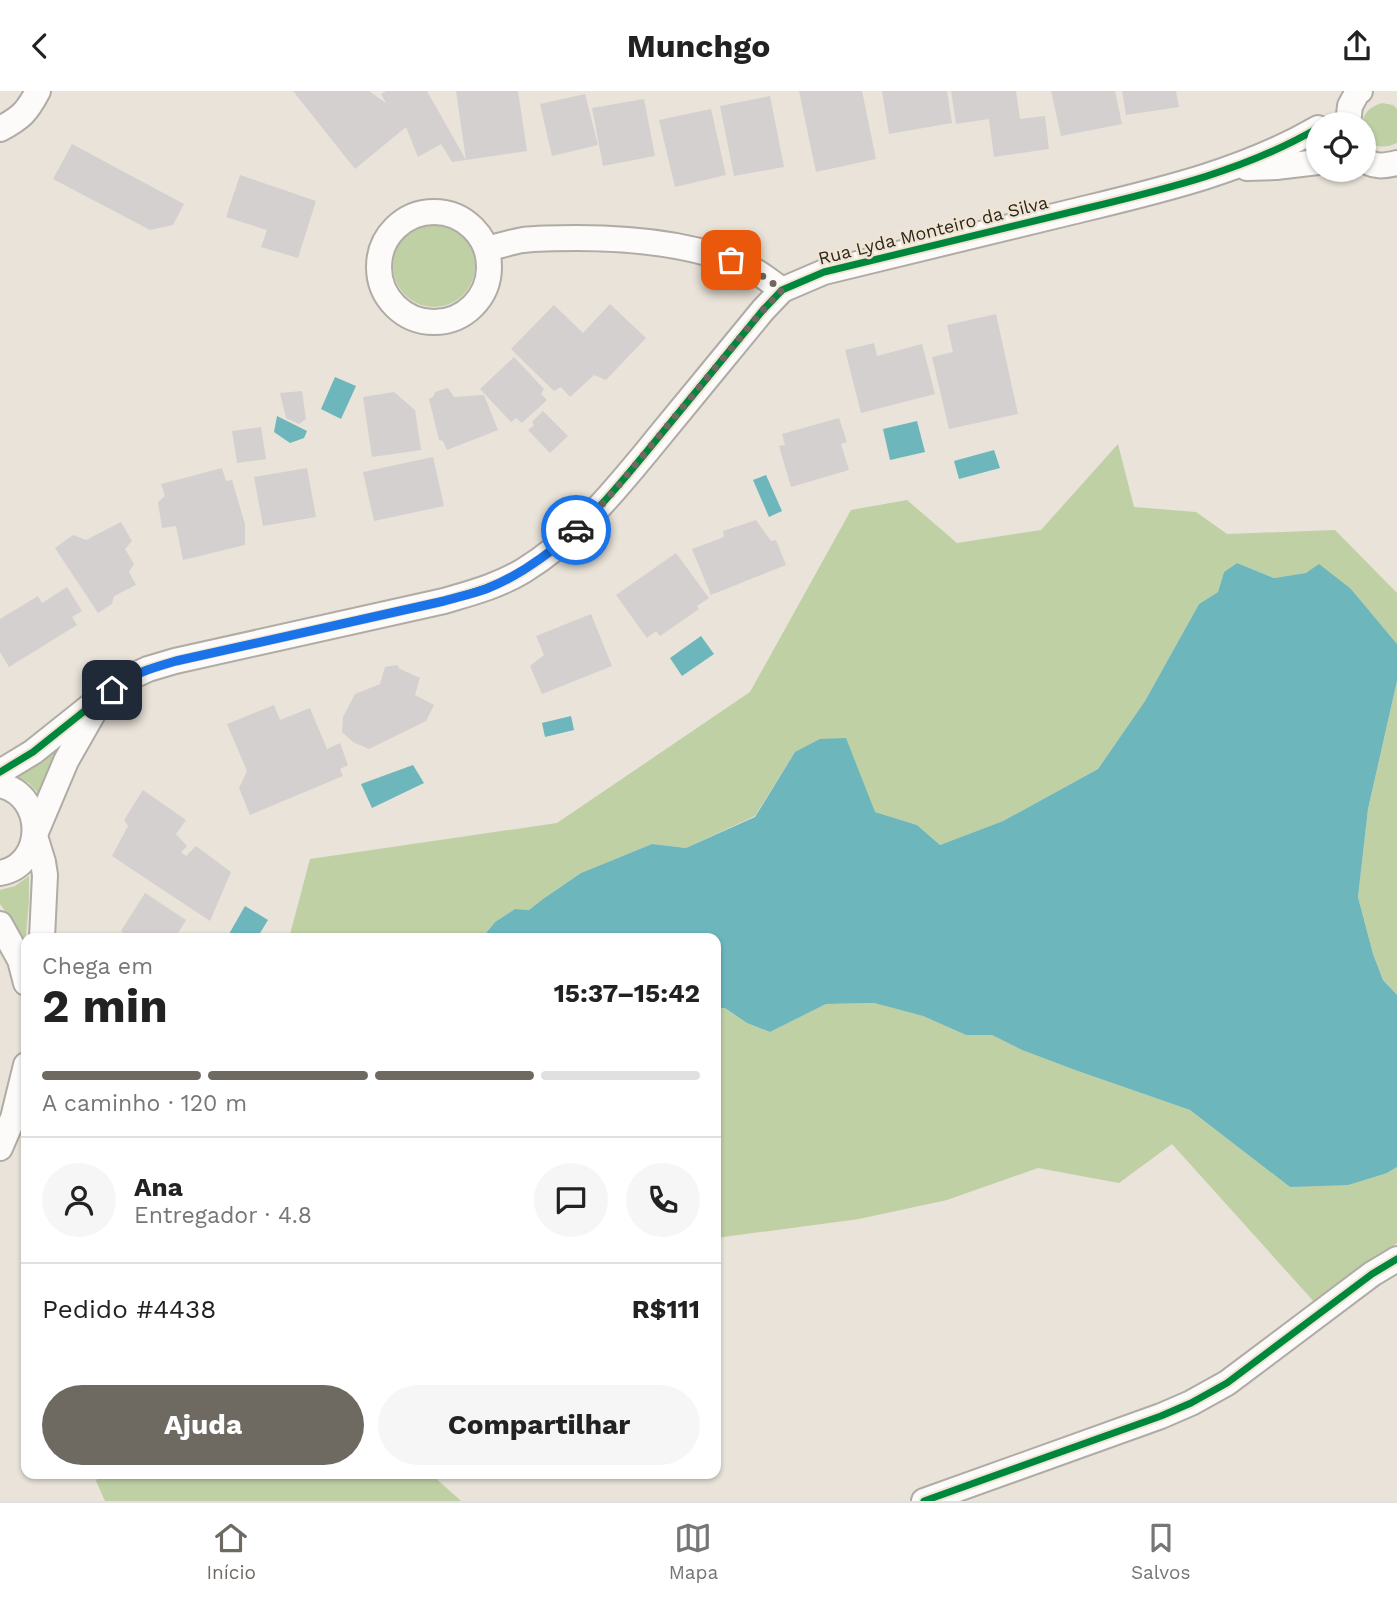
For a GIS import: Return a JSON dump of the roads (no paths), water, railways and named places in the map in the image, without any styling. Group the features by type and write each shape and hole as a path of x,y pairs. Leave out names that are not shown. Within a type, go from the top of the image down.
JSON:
{"street":[{"path":"0,129 16,121 30,108 38,91"},
{"path":"1340,112 1355,101"},
{"name":"Rua Lyda Monteiro da Silva","path":"0,772 33,751 122,681 148,669 444,601 485,589 522,571 559,545 589,519 782,290 824,272 1135,196 1232,169 1306,135"},
{"name":"Rua Lyda Monteiro da Silva","path":"1232,169 1306,163"},
{"path":"1376,164 1397,180"},
{"path":"434,211 456,216 475,230 487,249 489,273 482,295 467,312 446,321 422,321 401,312 386,294 378,272 381,249 393,229 411,216 434,211"},
{"path":"487,249 524,240 559,238 642,241 731,260 754,270 782,290"},
{"name":"Rua Lyda Monteiro da Silva","path":"0,873 21,864 31,851 35,834 66,761 101,699"},
{"path":"0,785 18,794 28,804 34,817 35,834 45,875 42,933"},
{"path":"0,925 21,964"},
{"path":"0,1148 13,1118 21,1088"},
{"path":"924,1501 1191,1403 1227,1383 1372,1274 1397,1259"}],"water":[{"path":"335,377 356,386 341,419 321,409"},
{"path":"277,416 307,431 304,438 290,443 274,432"},
{"path":"917,421 925,452 890,460 883,429"},
{"path":"994,450 1000,468 959,479 954,461"},
{"path":"766,475 782,511 769,517 753,480"},
{"path":"1237,563 1274,578 1306,573 1319,564 1351,589 1397,644 1397,681 1368,809 1358,897 1383,980 1397,995 1397,1167 1387,1173 1348,1185 1290,1187 1190,1110 1022,1050 992,1035 966,1035 923,1016 874,1003 826,1004 770,1032 721,1008 721,933 486,933 495,922 515,909 529,910 581,873 652,844 686,848 755,817 795,752 820,739 846,738 875,812 917,825 940,845 1003,821 1098,769 1145,701 1199,604 1218,592 1224,572"},
{"path":"701,636 714,654 682,676 670,658"},
{"path":"571,716 574,730 545,737 542,723"},
{"path":"413,765 424,783 372,808 361,784"},
{"path":"245,906 268,920 260,933 230,933"}]}
